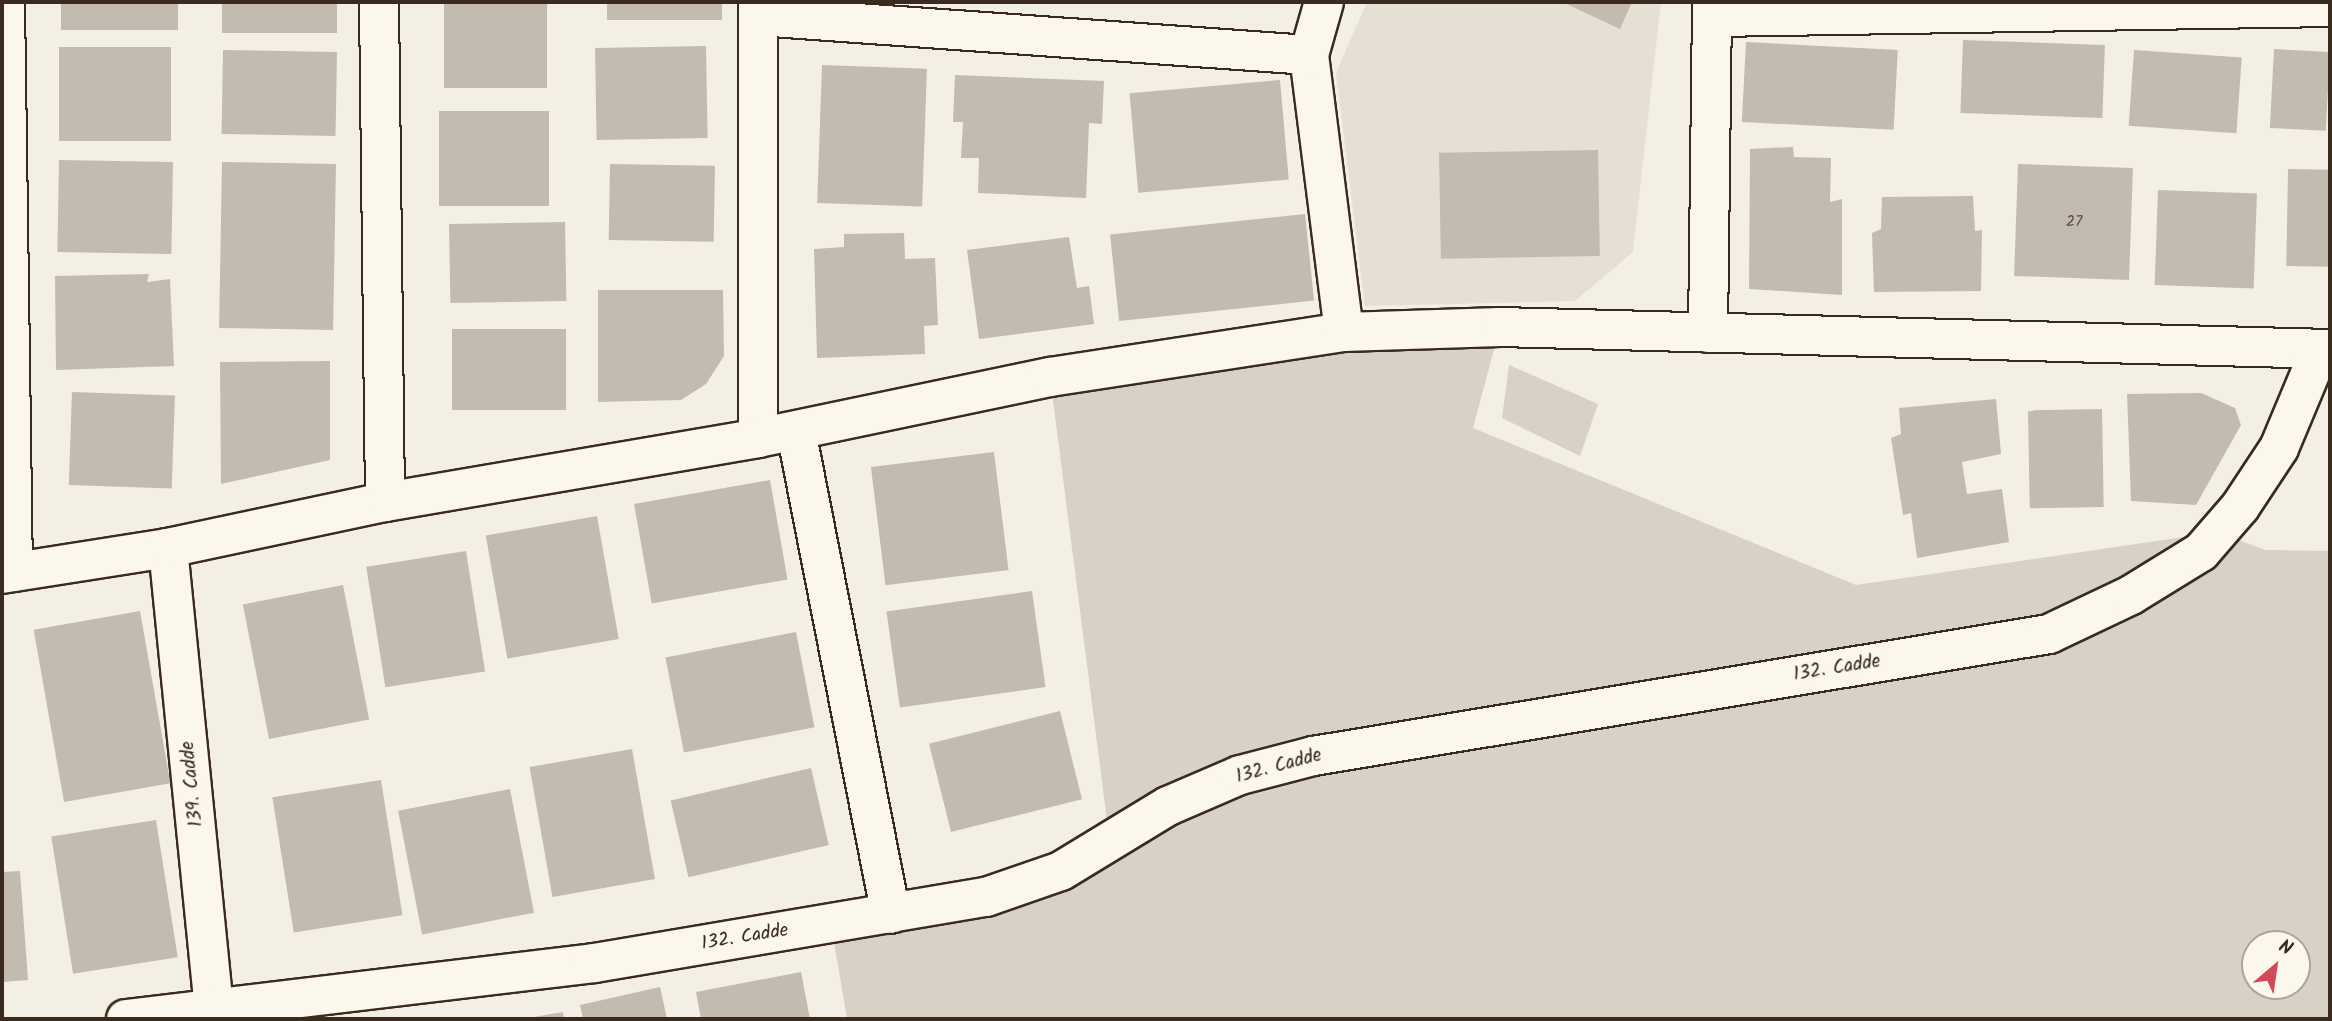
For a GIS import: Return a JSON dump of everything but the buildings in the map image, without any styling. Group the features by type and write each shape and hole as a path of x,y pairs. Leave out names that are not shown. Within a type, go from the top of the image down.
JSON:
{"street":[{"path":"5,2 8,573 168,548 385,502 796,431 1050,377 1344,332 1500,327 2325,349"},
{"path":"379,2 385,502"},
{"path":"1324,2 1309,55 1344,332"},
{"path":"1708,333 1714,9 2330,7"},
{"path":"758,438 758,9 1309,55"},
{"name":"132. Cadde","path":"126,1019 216,1015 594,963 986,897 1060,871 1168,806 1240,775 1313,756 2049,634 2131,595 2201,552 2240,506 2279,447 2325,349"},
{"path":"796,431 891,914"},
{"name":"139. Cadde","path":"168,548 216,1015"}],"shaded area":[{"path":"1367,2 1661,2 1633,252 1575,301 1365,306 1336,73"},
{"path":"1500,327 1473,428 1856,585 2218,532 2265,550 2330,551 2330,1019 847,1019 831,924 1110,844 1050,377"},
{"path":"1509,365 1598,404 1580,456 1502,418"}]}
